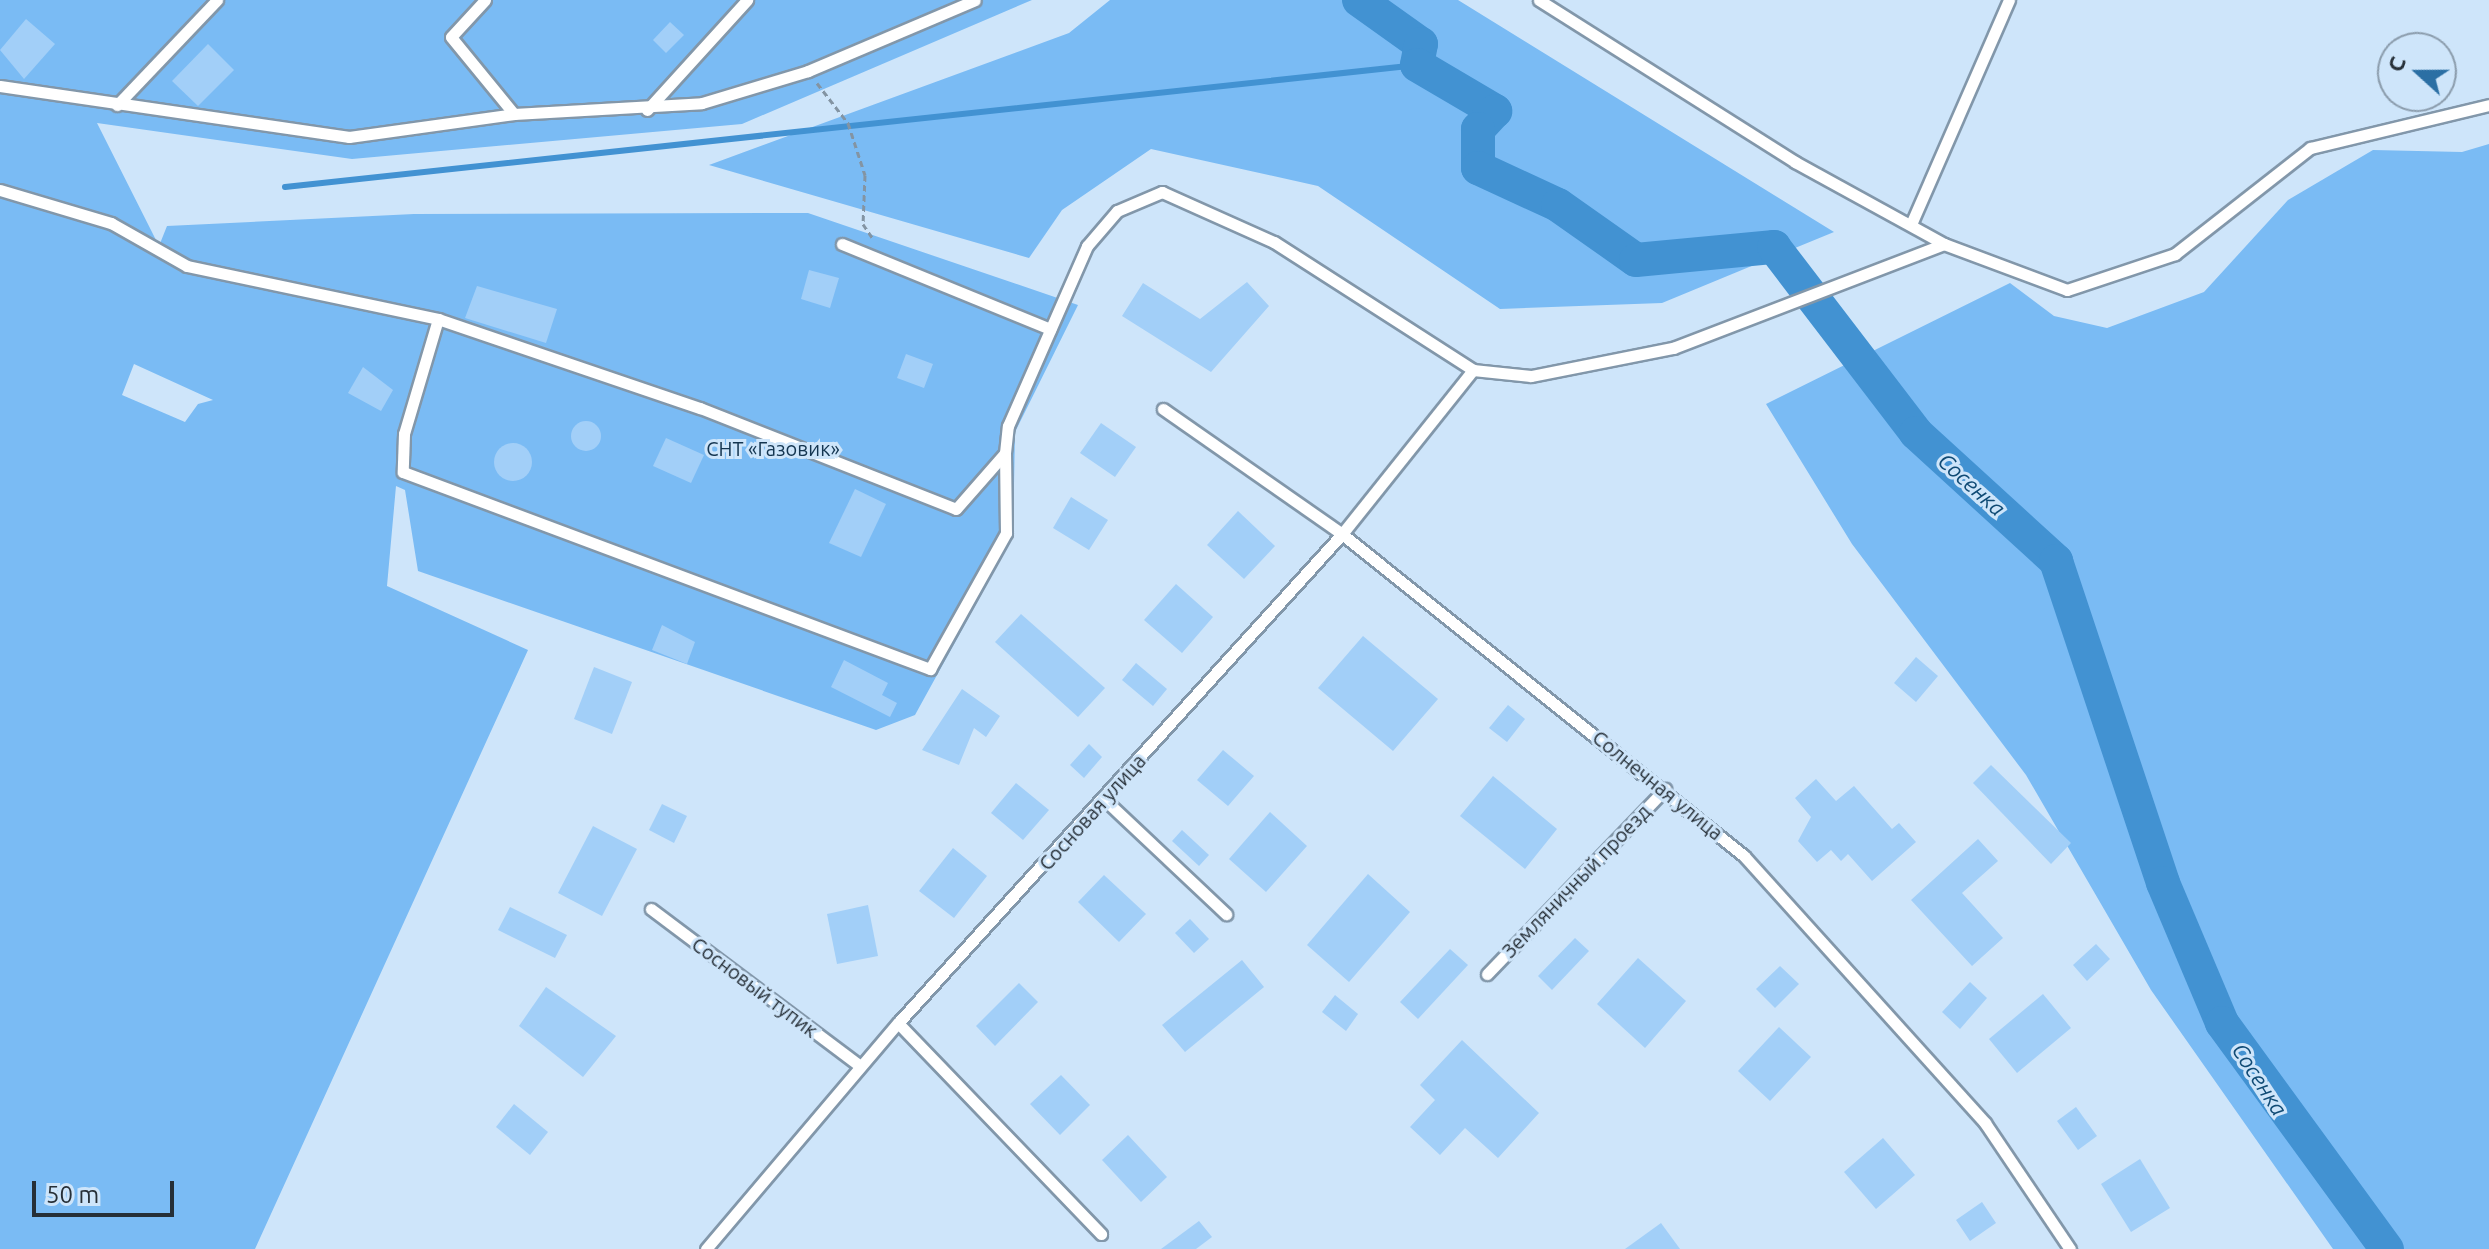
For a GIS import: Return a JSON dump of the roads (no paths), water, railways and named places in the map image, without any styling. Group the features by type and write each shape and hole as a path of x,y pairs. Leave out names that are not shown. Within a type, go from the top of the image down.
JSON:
{"lane":[{"path":"117,105 217,0"},
{"path":"485,0 451,37 514,114"},
{"path":"647,110 747,0"},
{"path":"0,86 349,137 514,114 647,110 702,103 808,71 975,0"},
{"path":"1539,0 1795,162 1912,222 1944,244 2067,290 2175,254 2310,148 2489,105"},
{"path":"1912,222 2009,0"},
{"path":"0,190 111,223 187,266 438,319 700,408 956,509 1005,453"},
{"path":"438,319 404,434 403,472 930,669 1006,533 1005,453 1008,426 1087,246 1117,211 1162,192 1274,242 1473,370 1531,376 1673,348 1797,305 1944,244"},
{"path":"842,244 1050,329"},
{"name":"Сосновая улица","path":"706,1249 898,1023 1342,534 1473,370"},
{"name":"Солнечная улица","path":"1163,409 1342,534 1665,789 1744,856 1900,1023 1985,1123 2070,1249"},
{"name":"Земляничный проезд","path":"1487,974 1665,789"},
{"path":"1104,799 1226,914"},
{"name":"Сосновый тупик","path":"651,909 860,1066"},
{"path":"898,1023 1101,1234"}],"waterway":[{"name":"Сосенка","path":"1359,0 1421,44 1417,65 1495,111 1478,129 1478,168 1558,205 1636,260 1774,247 1916,433 2056,561 2163,883 2222,1023 2387,1249"},
{"path":"285,187 1417,65"}],"park label":[{"name":"СНТ «Газовик»","path":"773,448"}]}
